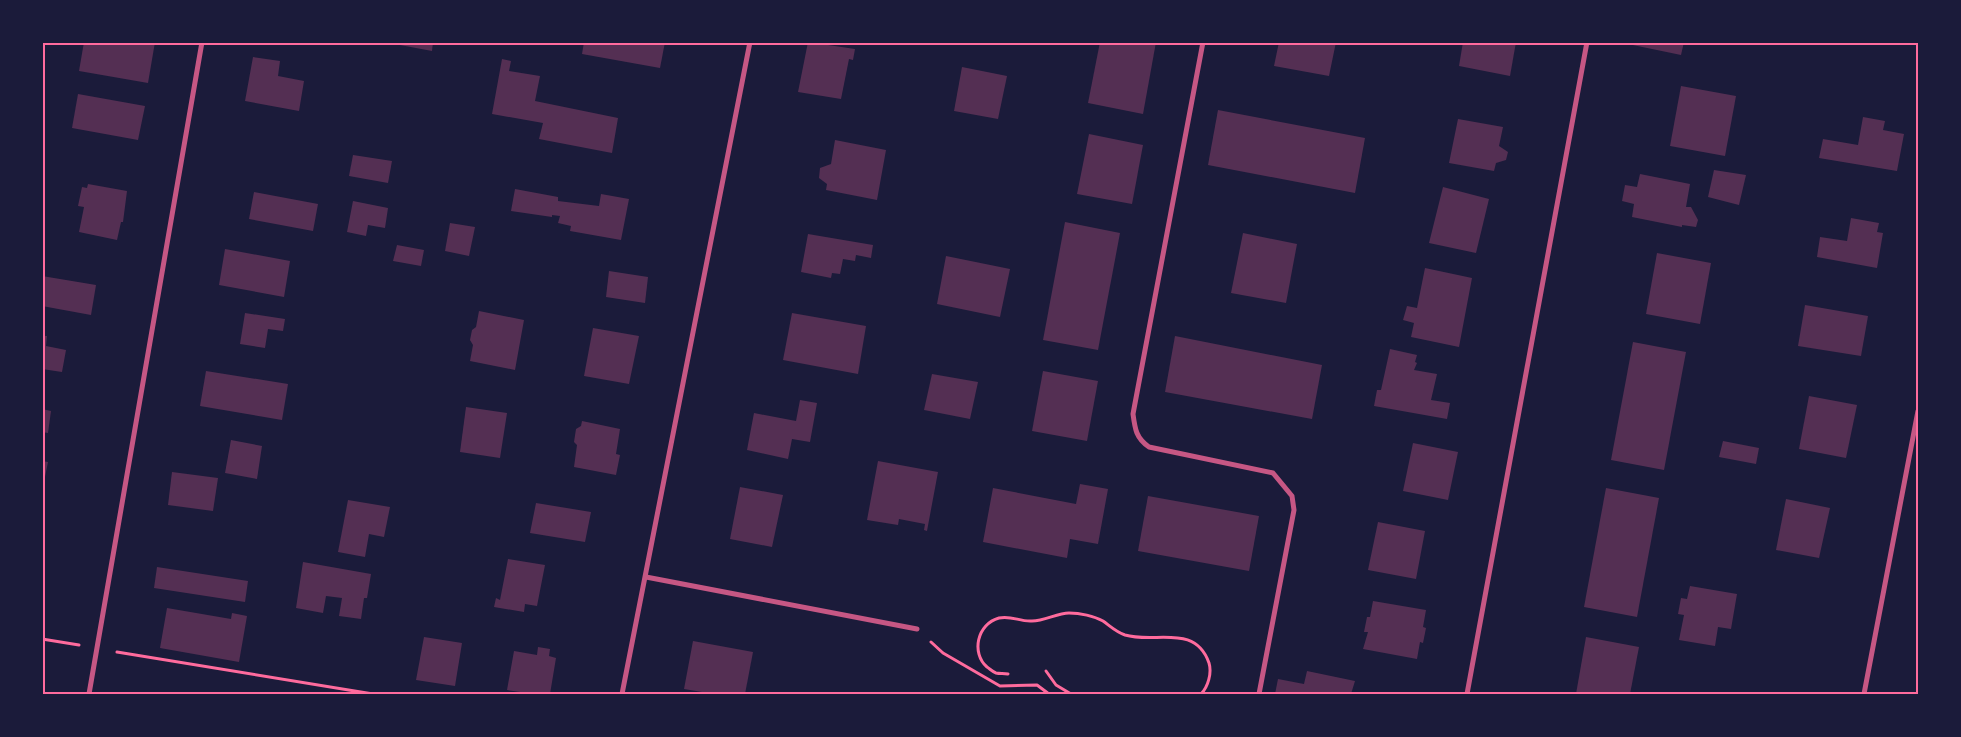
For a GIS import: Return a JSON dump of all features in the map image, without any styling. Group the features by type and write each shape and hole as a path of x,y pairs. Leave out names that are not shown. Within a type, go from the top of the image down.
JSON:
{"street":[{"path":"88,694 202,42"},
{"path":"622,694 750,42"},
{"path":"1203,42 1134,414 1134,428 1140,440 1149,447 1273,473 1292,496 1294,510 1259,694"},
{"path":"1467,694 1587,42"},
{"path":"1864,694 1918,411"},
{"path":"646,577 917,629"}],"path":[{"path":"1008,674 995,673 981,661 977,649 979,636 986,626 997,619 1012,617 1033,622 1056,614 1071,613 1101,620 1116,631 1127,635 1189,639 1199,646 1210,666 1209,678 1200,694"},
{"path":"917,629 943,653 1000,686 1037,685 1049,694"},
{"path":"42,639 373,694"},
{"path":"1046,671 1056,685 1071,694"}],"building":[{"path":"84,42 155,42 148,83 79,71"},
{"path":"384,42 433,42 432,51"},
{"path":"584,42 665,42 660,68 582,54"},
{"path":"808,42 855,49 853,60 849,59 841,99 798,92"},
{"path":"1100,42 1156,42 1143,114 1088,103"},
{"path":"1279,42 1336,42 1329,76 1274,66"},
{"path":"1463,42 1516,42 1510,76 1459,66"},
{"path":"1628,42 1684,42 1681,55 1628,44"},
{"path":"253,57 280,61 278,76 304,81 299,111 245,101"},
{"path":"502,59 511,61 509,71 540,76 535,101 618,118 612,153 539,139 543,123 492,114"},
{"path":"962,67 1007,76 998,119 954,111"},
{"path":"1681,86 1736,96 1725,156 1670,146"},
{"path":"78,94 145,106 138,140 72,128"},
{"path":"1218,110 1365,138 1355,193 1208,165"},
{"path":"1863,117 1885,121 1883,130 1904,134 1897,171 1819,158 1823,139 1858,145"},
{"path":"1458,119 1503,127 1499,146 1508,152 1506,160 1496,163 1494,171 1449,163"},
{"path":"1089,134 1143,145 1132,204 1077,194"},
{"path":"835,140 886,150 877,200 826,190 827,184 819,178 820,168 831,164"},
{"path":"353,155 392,161 388,183 349,176"},
{"path":"1714,170 1746,175 1739,205 1708,197"},
{"path":"1640,174 1690,184 1686,207 1691,207 1698,220 1696,227 1682,225 1682,227 1632,217 1634,204 1622,201 1625,185 1637,187"},
{"path":"88,184 127,191 123,222 121,222 117,240 79,232 84,207 78,206 82,187 87,188"},
{"path":"1443,187 1489,199 1476,253 1429,243"},
{"path":"515,189 558,197 558,201 599,206 601,194 629,199 621,240 570,231 571,226 558,223 560,216 552,215 552,217 511,211"},
{"path":"254,192 318,204 313,231 249,219"},
{"path":"353,201 388,208 385,228 368,225 366,236 347,232"},
{"path":"1851,218 1879,223 1877,232 1883,233 1877,268 1817,257 1820,237 1847,241"},
{"path":"1065,222 1120,233 1098,350 1043,340"},
{"path":"450,223 475,227 469,256 445,251"},
{"path":"1243,233 1297,244 1286,303 1231,293"},
{"path":"808,234 873,245 871,258 856,255 855,261 843,259 840,274 832,273 831,278 801,272"},
{"path":"397,245 424,250 421,266 393,261"},
{"path":"225,249 290,261 284,297 219,285"},
{"path":"1657,253 1711,263 1700,324 1646,314"},
{"path":"946,256 1010,269 1000,317 937,304"},
{"path":"1425,268 1472,278 1459,347 1411,337 1414,323 1403,320 1407,306 1417,308"},
{"path":"609,271 648,277 645,303 606,297"},
{"path":"42,276 96,285 91,315 42,306"},
{"path":"1805,305 1868,316 1861,356 1798,346"},
{"path":"479,311 524,320 515,370 470,361 473,345 470,340 472,330 476,327"},
{"path":"245,313 285,319 283,331 268,329 265,348 240,344"},
{"path":"792,313 866,326 858,374 783,360"},
{"path":"593,328 639,336 629,384 584,376"},
{"path":"42,336 47,336 46,346 66,350 62,372 42,369"},
{"path":"1175,336 1322,365 1312,419 1165,392"},
{"path":"1633,342 1686,352 1664,470 1611,460"},
{"path":"1390,349 1417,355 1415,362 1417,363 1414,370 1437,374 1431,400 1450,403 1447,419 1374,406 1377,390 1381,390"},
{"path":"206,371 288,384 282,420 200,406"},
{"path":"1043,371 1098,381 1087,441 1032,431"},
{"path":"932,374 978,382 970,419 924,410"},
{"path":"1809,396 1857,405 1846,458 1799,449"},
{"path":"800,400 817,403 810,442 792,439 788,459 747,450 754,413 796,421"},
{"path":"466,407 507,413 500,458 460,452"},
{"path":"42,409 51,411 48,433 42,432"},
{"path":"582,421 620,429 616,454 620,455 616,475 574,467 577,445 574,442 576,429 581,426"},
{"path":"231,440 262,446 257,479 225,473"},
{"path":"1723,441 1759,448 1756,464 1719,457"},
{"path":"1413,443 1458,452 1448,500 1403,491"},
{"path":"42,461 48,462 43,487 42,487"},
{"path":"878,461 938,472 927,531 924,530 925,524 899,519 898,525 867,520"},
{"path":"172,472 218,478 213,511 168,505"},
{"path":"1080,484 1108,489 1098,544 1070,539 1067,558 983,542 993,488 1076,504"},
{"path":"740,487 783,495 772,547 730,539"},
{"path":"1606,488 1659,498 1637,617 1584,607"},
{"path":"1148,496 1259,516 1249,571 1138,551"},
{"path":"1786,499 1830,508 1819,558 1776,550"},
{"path":"348,500 390,507 384,537 369,534 365,557 338,552"},
{"path":"536,503 591,512 585,542 530,533"},
{"path":"1378,522 1425,531 1416,579 1368,570"},
{"path":"508,559 545,565 537,606 525,604 524,612 494,607 496,598 500,600"},
{"path":"303,562 371,574 367,598 364,598 361,619 339,616 342,598 326,596 323,613 296,608"},
{"path":"157,567 248,581 245,602 154,588"},
{"path":"1690,586 1737,594 1731,629 1718,627 1715,646 1679,640 1684,615 1678,614 1681,598 1687,599"},
{"path":"1373,601 1426,610 1423,627 1426,628 1423,643 1420,642 1417,659 1363,649 1368,632 1364,632 1367,617 1370,617"},
{"path":"167,608 231,619 232,613 247,616 239,662 160,648"},
{"path":"424,637 462,643 455,686 416,680"},
{"path":"1586,637 1639,647 1630,694 1576,694"},
{"path":"693,641 753,652 745,694 714,694 684,689"},
{"path":"538,647 550,649 549,656 556,658 550,694 507,690 514,651 537,655"},
{"path":"1307,671 1355,681 1351,694 1275,694 1278,679 1304,684"}]}
